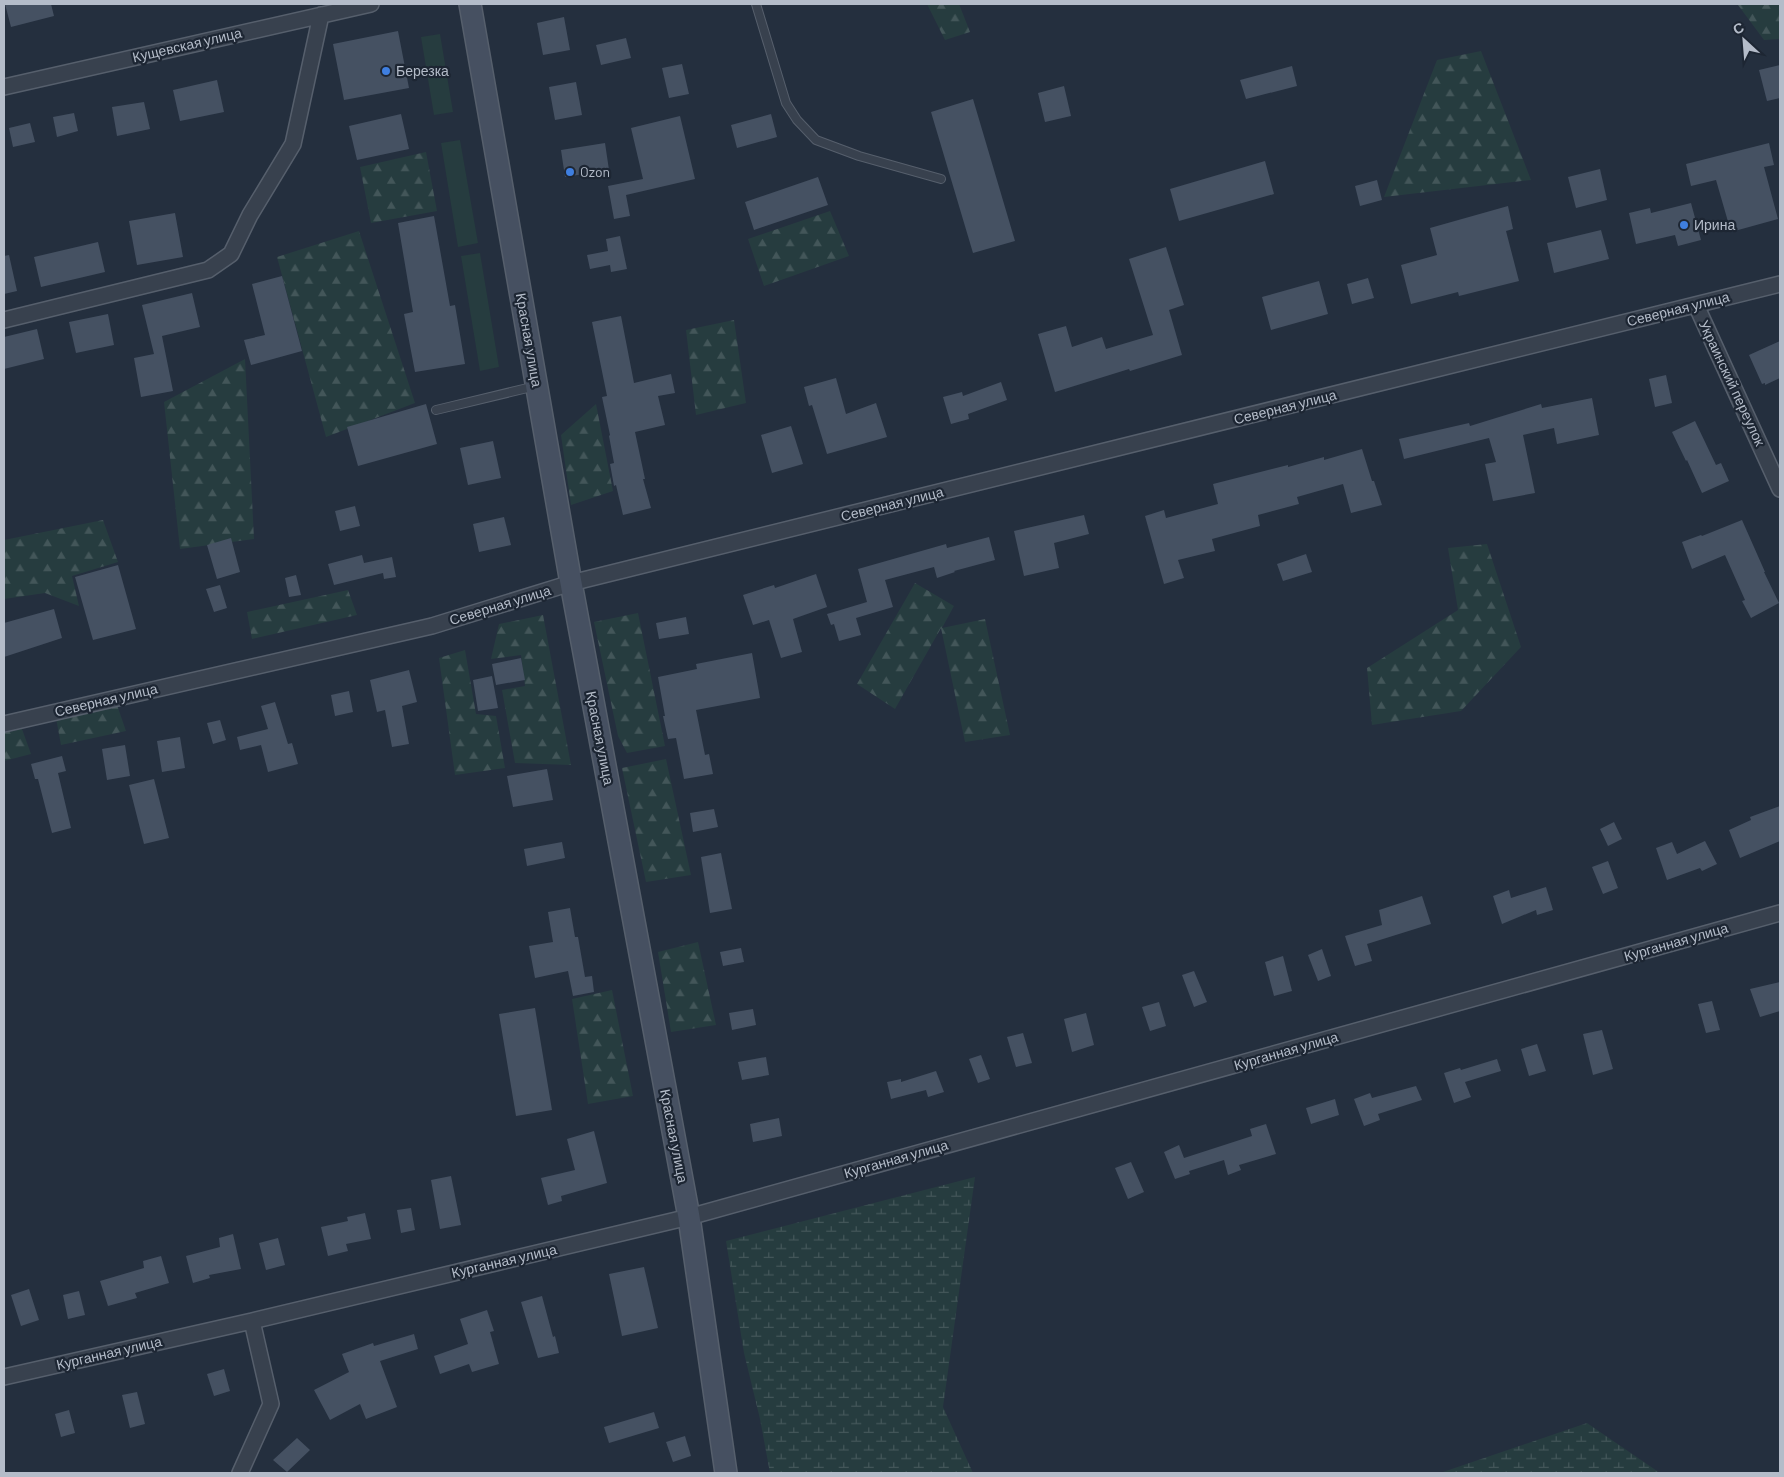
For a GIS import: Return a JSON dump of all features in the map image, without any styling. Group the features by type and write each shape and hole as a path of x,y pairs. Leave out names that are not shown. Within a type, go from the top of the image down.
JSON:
{"street":[{"name":"Кущевская улица","path":"4,87 371,4"},
{"name":"Красная улица","path":"470,4 571,583 689,1217 726,1473"},
{"path":"4,320 208,270 231,254 250,216 293,144 321,15"},
{"name":"Северная улица","path":"4,724 432,626 571,583 1780,284"},
{"name":"Украинский переулок","path":"1696,305 1780,489"},
{"name":"Курганная улица","path":"4,1377 252,1321 689,1217 1780,913"},
{"path":"240,1473 271,1404 252,1321"}],"lane":[{"path":"756,4 786,103 797,120 816,140 859,156 941,179"},
{"path":"436,410 537,386"}],"green space":[{"path":"927,4 959,4 970,32 945,40"},
{"path":"1780,4 1780,39 1764,40 1738,5"},
{"path":"440,34 453,112 434,115 421,37"},
{"path":"1481,51 1531,180 1384,197 1437,60"},
{"path":"460,140 478,243 458,247 441,143"},
{"path":"426,152 437,211 371,223 360,167"},
{"path":"830,211 849,256 764,286 748,239"},
{"path":"359,231 415,403 326,437 277,257"},
{"path":"480,253 499,367 480,371 461,256"},
{"path":"734,320 746,403 696,415 686,330"},
{"path":"245,359 254,539 180,549 164,402"},
{"path":"596,404 613,491 571,505 561,435"},
{"path":"103,520 118,562 72,576 79,606 45,593 4,599 4,540"},
{"path":"1487,544 1521,647 1461,711 1372,725 1367,668 1458,610 1448,548"},
{"path":"915,583 954,606 942,628 985,619 1010,735 965,742 941,628 895,709 857,684"},
{"path":"348,590 357,615 252,639 247,612"},
{"path":"638,613 665,746 627,753 618,736 594,622"},
{"path":"543,615 571,765 515,763 502,690 525,686 521,655 491,659 499,624"},
{"path":"465,650 476,714 496,716 505,768 455,775 439,658"},
{"path":"117,705 126,731 61,745 56,718"},
{"path":"22,729 31,754 4,761 4,733"},
{"path":"666,759 691,875 646,882 622,768"},
{"path":"698,942 716,1025 671,1032 658,952"},
{"path":"612,990 633,1096 588,1104 572,999"},
{"path":"975,1177 943,1407 973,1473 770,1473 760,1419 744,1353 726,1241"},
{"path":"1587,1423 1660,1473 1440,1473"}],"building":[{"path":"5,4 51,4 54,16 11,27"},
{"path":"564,17 570,50 543,55 537,23"},
{"path":"398,31 409,88 344,100 333,44"},
{"path":"626,38 631,58 601,65 596,45"},
{"path":"682,64 689,94 669,98 662,68"},
{"path":"1780,65 1780,98 1767,101 1759,70"},
{"path":"1292,66 1297,86 1246,99 1240,80"},
{"path":"217,80 224,112 180,121 173,90"},
{"path":"576,82 582,115 555,120 549,87"},
{"path":"1064,86 1071,116 1045,122 1038,93"},
{"path":"973,99 1015,241 973,253 931,112"},
{"path":"144,102 150,129 117,136 112,107"},
{"path":"74,113 78,131 57,137 53,117"},
{"path":"401,114 409,149 357,160 349,126"},
{"path":"771,114 777,137 737,148 731,125"},
{"path":"680,116 695,179 626,195 630,216 614,219 608,186 643,179 631,128"},
{"path":"30,123 35,142 13,147 9,128"},
{"path":"605,143 609,170 565,177 561,150"},
{"path":"1769,143 1774,165 1764,167 1778,219 1731,232 1716,180 1691,186 1686,164"},
{"path":"1265,161 1274,194 1179,221 1170,189"},
{"path":"1600,169 1607,200 1576,208 1568,177"},
{"path":"818,177 828,205 754,230 745,202"},
{"path":"1377,180 1382,200 1360,206 1355,186"},
{"path":"1691,203 1701,240 1678,246 1675,235 1636,244 1629,213 1650,208 1651,213"},
{"path":"1508,206 1513,229 1506,231 1519,281 1459,296 1458,292 1411,304 1401,265 1437,255 1430,228"},
{"path":"175,213 183,257 137,265 129,221"},
{"path":"434,216 450,306 455,305 465,364 415,372 404,314 413,312 398,223"},
{"path":"1601,230 1609,259 1554,273 1547,243"},
{"path":"620,236 627,269 611,272 610,265 590,269 587,255 608,251 606,239"},
{"path":"98,242 105,272 41,287 34,257"},
{"path":"1166,247 1184,305 1169,310 1182,355 1055,392 1038,334 1066,326 1072,347 1102,337 1106,349 1153,335 1129,259"},
{"path":"9,255 17,291 4,294 4,256"},
{"path":"282,276 302,351 251,365 244,340 265,335 252,284"},
{"path":"1368,278 1374,298 1352,304 1347,284"},
{"path":"1319,281 1328,314 1271,330 1262,297"},
{"path":"192,293 200,327 162,336 173,391 141,397 134,358 154,354 142,305"},
{"path":"108,314 114,345 76,353 69,322"},
{"path":"621,316 634,383 671,374 675,393 658,396 665,425 635,432 645,479 643,479 651,508 623,515 616,485 614,486 610,464 614,463 602,397 607,396 592,322"},
{"path":"37,329 44,359 4,369 4,337"},
{"path":"1780,341 1780,378 1765,385 1765,383 1762,384 1749,355"},
{"path":"1666,375 1672,403 1655,407 1649,379"},
{"path":"836,378 846,414 876,403 887,437 827,454 812,405 809,406 804,387"},
{"path":"1001,382 1007,400 968,414 969,419 951,424 943,397 962,392 963,396"},
{"path":"1592,398 1599,435 1557,444 1554,428 1523,435 1535,493 1493,501 1485,464 1496,462 1489,438 1404,459 1399,439 1469,423 1470,426 1541,404 1542,408"},
{"path":"426,404 437,444 358,466 347,427"},
{"path":"1695,421 1716,465 1721,463 1729,481 1702,493 1672,432"},
{"path":"791,426 803,464 772,473 761,435"},
{"path":"493,441 501,478 468,485 460,448"},
{"path":"1362,449 1382,505 1351,513 1343,484 1297,497 1299,504 1258,515 1260,526 1212,539 1215,551 1178,560 1184,578 1164,584 1145,516 1164,510 1166,518 1218,504 1213,484 1324,457 1324,460"},
{"path":"355,506 360,526 340,531 335,511"},
{"path":"1084,515 1089,534 1054,543 1059,568 1024,576 1014,531"},
{"path":"504,517 511,545 479,552 473,524"},
{"path":"1742,520 1779,603 1751,618 1742,601 1745,600 1725,555 1692,569 1682,542"},
{"path":"989,537 995,560 954,571 937,578 934,567 885,580 893,607 856,618 861,635 839,641 834,624 831,625 827,614 867,602 858,569 946,544 947,548"},
{"path":"231,538 240,572 217,579 207,545"},
{"path":"1306,554 1312,572 1283,581 1277,564"},
{"path":"362,555 364,563 392,557 396,577 384,579 383,573 334,585 328,564"},
{"path":"118,565 136,629 93,640 75,577"},
{"path":"816,574 827,607 793,619 802,652 781,658 769,620 753,625 743,595 774,585 775,588"},
{"path":"296,575 301,595 289,597 285,578"},
{"path":"220,585 227,608 214,612 206,589"},
{"path":"54,609 62,638 4,657 4,623"},
{"path":"686,617 689,634 659,639 656,623"},
{"path":"752,653 760,698 696,710 705,755 709,754 713,774 684,779 676,738 668,739 658,677 697,669 696,664"},
{"path":"521,658 525,680 496,685 492,664"},
{"path":"409,670 417,702 402,706 409,744 392,747 385,710 377,712 370,680"},
{"path":"492,676 498,708 478,711 473,680"},
{"path":"349,691 353,712 335,716 331,695"},
{"path":"275,702 288,744 292,743 298,764 268,772 261,745 240,750 237,737 268,729 261,706"},
{"path":"220,720 226,740 213,744 207,723"},
{"path":"180,737 185,768 162,772 157,741"},
{"path":"125,745 130,776 107,780 102,749"},
{"path":"62,756 66,771 58,773 71,828 52,833 38,779 35,779 31,764"},
{"path":"547,769 553,800 513,807 507,776"},
{"path":"154,779 169,838 144,844 129,785"},
{"path":"1780,806 1780,841 1740,858 1729,830 1751,820 1750,817"},
{"path":"714,809 718,827 693,832 690,813"},
{"path":"1614,822 1622,839 1608,846 1600,829"},
{"path":"1705,841 1717,864 1702,871 1700,868 1667,880 1656,848 1672,842 1677,854"},
{"path":"562,842 565,858 527,866 524,849"},
{"path":"721,853 732,909 710,913 701,857"},
{"path":"1608,861 1618,888 1603,894 1592,867"},
{"path":"1546,887 1553,910 1537,915 1536,910 1502,924 1493,896 1509,890 1511,898"},
{"path":"1422,896 1431,924 1367,944 1372,961 1355,966 1345,936 1382,925 1379,910"},
{"path":"570,908 575,937 578,937 585,977 592,976 594,992 573,996 568,971 535,978 529,946 553,942 548,912"},
{"path":"741,948 744,962 723,966 720,952"},
{"path":"1322,949 1331,976 1318,981 1308,955"},
{"path":"1283,956 1292,991 1274,996 1265,962"},
{"path":"1194,971 1207,1002 1194,1007 1182,975"},
{"path":"1780,982 1780,1011 1760,1017 1750,989"},
{"path":"1712,1001 1720,1030 1706,1033 1698,1004"},
{"path":"1159,1002 1166,1026 1150,1031 1142,1007"},
{"path":"535,1008 552,1110 516,1116 499,1014"},
{"path":"753,1009 756,1025 732,1030 729,1013"},
{"path":"1086,1013 1094,1045 1072,1052 1064,1019"},
{"path":"1602,1030 1613,1069 1593,1075 1583,1034"},
{"path":"1023,1033 1032,1063 1016,1067 1007,1037"},
{"path":"1537,1044 1546,1071 1529,1076 1521,1049"},
{"path":"981,1055 990,1079 978,1083 969,1059"},
{"path":"766,1057 769,1075 742,1080 738,1062"},
{"path":"1497,1059 1501,1071 1465,1082 1471,1097 1454,1103 1444,1073"},
{"path":"936,1071 944,1092 928,1097 926,1090 891,1099 887,1082 901,1079 901,1082"},
{"path":"1416,1086 1422,1100 1378,1114 1380,1120 1364,1126 1354,1099 1370,1093 1372,1098"},
{"path":"1335,1099 1339,1115 1311,1124 1306,1108"},
{"path":"779,1118 782,1136 753,1142 750,1124"},
{"path":"1266,1124 1276,1154 1239,1165 1241,1170 1228,1175 1224,1160 1189,1171 1190,1174 1175,1179 1164,1152 1179,1145 1184,1158 1252,1136 1250,1129"},
{"path":"594,1131 607,1183 561,1196 562,1201 548,1205 541,1178 575,1170 567,1139"},
{"path":"1131,1162 1144,1192 1128,1199 1115,1168"},
{"path":"451,1176 461,1225 440,1229 431,1180"},
{"path":"411,1208 415,1230 401,1233 397,1210"},
{"path":"365,1213 371,1239 346,1244 348,1251 328,1256 321,1227 348,1221 347,1217"},
{"path":"233,1234 241,1269 209,1275 210,1278 193,1283 186,1256 220,1247 219,1238"},
{"path":"278,1238 285,1265 266,1270 259,1243"},
{"path":"161,1256 169,1283 135,1293 137,1298 108,1306 100,1281 144,1268 143,1261"},
{"path":"644,1267 658,1328 622,1336 609,1274"},
{"path":"29,1289 39,1320 21,1326 11,1295"},
{"path":"79,1291 85,1315 68,1319 63,1295"},
{"path":"542,1296 559,1353 538,1358 521,1302"},
{"path":"487,1310 494,1331 490,1332 499,1364 472,1372 469,1364 440,1374 434,1356 468,1344 460,1319"},
{"path":"414,1334 418,1349 380,1361 397,1407 366,1419 360,1404 330,1420 314,1390 349,1372 342,1354 373,1343 374,1346"},
{"path":"224,1369 230,1391 214,1396 207,1374"},
{"path":"137,1392 145,1424 130,1428 122,1395"},
{"path":"69,1410 75,1433 61,1437 55,1414"},
{"path":"654,1412 659,1428 609,1443 604,1427"},
{"path":"685,1436 691,1456 673,1462 666,1442"},
{"path":"297,1438 310,1450 287,1472 273,1460"}],"place":[{"name":"Березка","path":"386,71"},
{"name":"Ozon","path":"570,172"},
{"name":"Ирина","path":"1684,225"}]}
